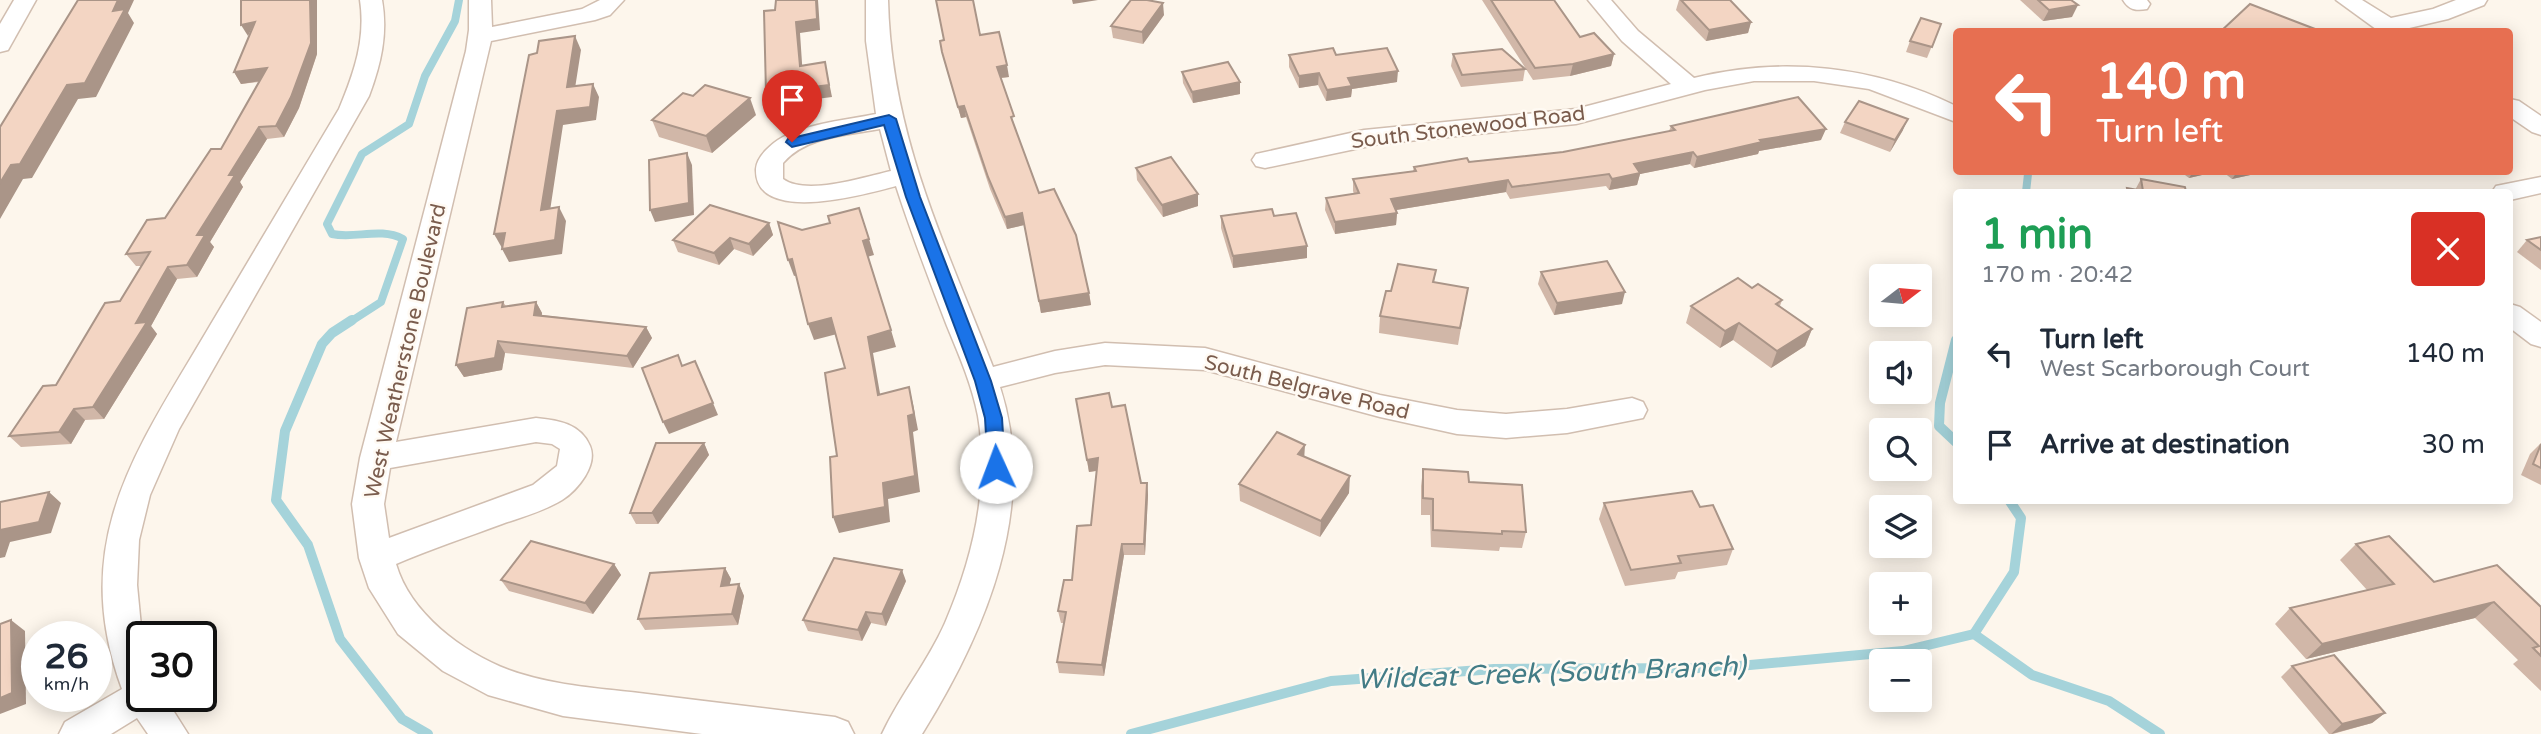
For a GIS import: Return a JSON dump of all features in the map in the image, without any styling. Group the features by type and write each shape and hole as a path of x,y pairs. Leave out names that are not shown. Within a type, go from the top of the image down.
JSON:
{"street":[{"path":"0,45 26,0"},
{"path":"126,643 119,580 127,519 140,479 179,404 351,109 366,74 373,46 371,0"},
{"name":"West Weatherstone Boulevard","path":"481,0 480,36 376,458 368,504 376,558 386,588 410,622 456,660 501,684 563,700 738,729 835,734"},
{"path":"480,36 587,15 601,10 613,0"},
{"path":"877,0 876,25 881,87 889,119 906,175 983,381 997,445 996,490 990,541 961,629 921,705 901,734"},
{"path":"1599,0 1630,36 1690,88"},
{"path":"2347,0 2390,28"},
{"path":"2395,28 2476,0"},
{"name":"South Stonewood Road","path":"1265,160 1337,142 1553,120 1624,106 1723,78 1762,73 1824,75 1896,89 1935,104 1953,114"},
{"path":"2513,108 2541,127"},
{"path":"889,119 792,142 771,161 769,175 773,183 782,190 815,195 906,175"},
{"path":"2513,190 2541,185"},
{"path":"2513,316 2541,337"},
{"name":"South Belgrave Road","path":"983,381 1055,362 1105,354 1205,359 1380,406 1457,422 1506,426 1567,421 1632,410"},
{"path":"376,458 536,430 560,434 571,441 576,450 575,463 566,478 553,489 524,503 376,558"},
{"path":"78,734 126,706"},
{"path":"153,712 169,734"}],"building":[{"path":"78,0 118,0 113,11 125,9 85,83 67,85 20,164 11,165 0,183 0,127"},
{"path":"241,0 310,0 311,43 291,97 276,126 259,127 229,175 235,175 197,235 205,235 187,265 168,267 136,323 147,322 93,407 74,409 59,432 9,436 43,386 56,385 105,303 120,301 150,252 126,254 147,220 165,218 211,149 221,149 267,68 234,72 255,22 241,25"},
{"path":"776,0 816,0 817,19 796,22 800,66 825,62 829,85 766,93 764,11 775,10"},
{"path":"936,0 973,0 980,35 999,32 1007,65 997,67 1014,116 1011,117 1039,193 1054,189 1076,235 1089,293 1039,301 1022,213 1005,217 964,106 958,107 942,52 940,41 944,40"},
{"path":"1131,0 1163,3 1142,32 1111,26"},
{"path":"1491,0 1554,0 1580,37 1594,33 1614,54 1573,64 1535,68"},
{"path":"1681,0 1730,0 1751,22 1709,30"},
{"path":"2038,0 2071,0 2078,5 2049,10"},
{"path":"2250,4 2312,28 2224,28"},
{"path":"1921,18 1941,24 1932,47 1910,41"},
{"path":"575,36 567,87 593,84 590,107 557,111 541,210 559,207 555,240 502,249 505,233 494,234 529,55 537,53 539,41"},
{"path":"1333,48 1336,55 1387,48 1398,71 1348,78 1352,86 1327,90 1319,73 1299,76 1289,55"},
{"path":"1502,49 1525,69 1462,75 1453,54"},
{"path":"1228,62 1240,82 1192,92 1182,72"},
{"path":"705,85 750,98 706,136 652,120 683,93 693,96"},
{"path":"1798,97 1826,129 1760,140 1762,142 1697,157 1693,152 1634,164 1640,173 1612,179 1609,174 1512,187 1508,180 1391,199 1397,213 1335,222 1326,198 1359,193 1353,179 1416,171 1414,167 1467,158 1469,162 1563,152 1675,130 1671,126"},
{"path":"1859,101 1908,119 1895,140 1845,122"},
{"path":"687,153 689,203 650,210 649,160"},
{"path":"1171,157 1198,194 1162,205 1136,168"},
{"path":"2141,179 2185,189 2143,189"},
{"path":"710,205 769,223 749,244 730,238 714,253 673,240"},
{"path":"859,208 869,239 863,241 891,330 868,337 878,395 909,387 914,414 908,416 915,476 883,483 885,507 833,517 830,457 837,456 825,373 845,368 831,318 808,324 792,259 788,260 778,222 802,230 830,223 828,216"},
{"path":"1272,209 1274,216 1296,213 1307,246 1233,256 1221,216"},
{"path":"2541,237 2541,250 2527,240"},
{"path":"1607,261 1625,292 1557,303 1541,272"},
{"path":"1398,264 1436,270 1433,282 1468,288 1460,328 1380,316 1386,291 1391,291"},
{"path":"1738,278 1752,288 1758,284 1782,300 1776,304 1812,329 1777,351 1739,323 1725,331 1691,306"},
{"path":"503,302 502,307 536,302 534,315 646,327 627,356 498,341 495,358 456,365 467,308"},
{"path":"678,355 682,366 695,361 713,403 663,422 642,368"},
{"path":"1109,393 1112,407 1125,405 1141,483 1147,483 1144,544 1122,544 1102,665 1057,662 1066,612 1058,611 1064,580 1072,580 1077,526 1091,525 1098,458 1087,460 1076,399"},
{"path":"1277,432 1305,445 1298,454 1350,476 1321,521 1239,484"},
{"path":"656,443 704,443 652,513 630,513"},
{"path":"2541,444 2541,468 2533,464"},
{"path":"1423,469 1468,472 1469,482 1522,485 1526,532 1502,531 1502,534 1433,530 1433,499 1423,498"},
{"path":"1692,491 1700,507 1713,505 1733,549 1678,556 1681,563 1631,570 1604,503"},
{"path":"49,492 39,522 0,530 0,502"},
{"path":"2389,536 2434,582 2497,565 2541,607 2541,656 2533,648 2539,646 2494,602 2322,644 2290,608 2394,584 2356,544"},
{"path":"531,541 614,564 585,603 501,580"},
{"path":"834,558 902,570 882,614 866,612 858,630 803,620"},
{"path":"725,568 721,586 739,584 732,614 638,619 650,573"},
{"path":"11,620 12,693 0,698 0,624"},
{"path":"2334,655 2385,713 2342,724 2292,666"}],"waterway":[{"name":"Wildcat Creek (South Branch)","path":"350,322 381,302 403,239 377,233 332,234 327,224 362,154 409,124 425,76 455,21 459,0"},
{"name":"Wildcat Creek (South Branch)","path":"2026,189 2028,175"},
{"name":"Wildcat Creek (South Branch)","path":"352,320 332,333 322,344 285,431 276,500 308,545 340,639 402,719 428,734"},
{"name":"Wildcat Creek (South Branch)","path":"1953,352 1940,403 1939,426 1953,439"},
{"name":"Wildcat Creek (South Branch)","path":"1974,634 2014,572 2021,518 2012,504"},
{"name":"Wildcat Creek (South Branch)","path":"1131,734 1331,681 1494,669 1717,668 1903,651 1974,634"},
{"name":"Wildcat Creek (South Branch)","path":"1974,634 2032,675 2109,701 2160,734"}],"route":[{"path":"792,142 889,119 913,197 983,381 993,418 997,445 996,467"}]}
